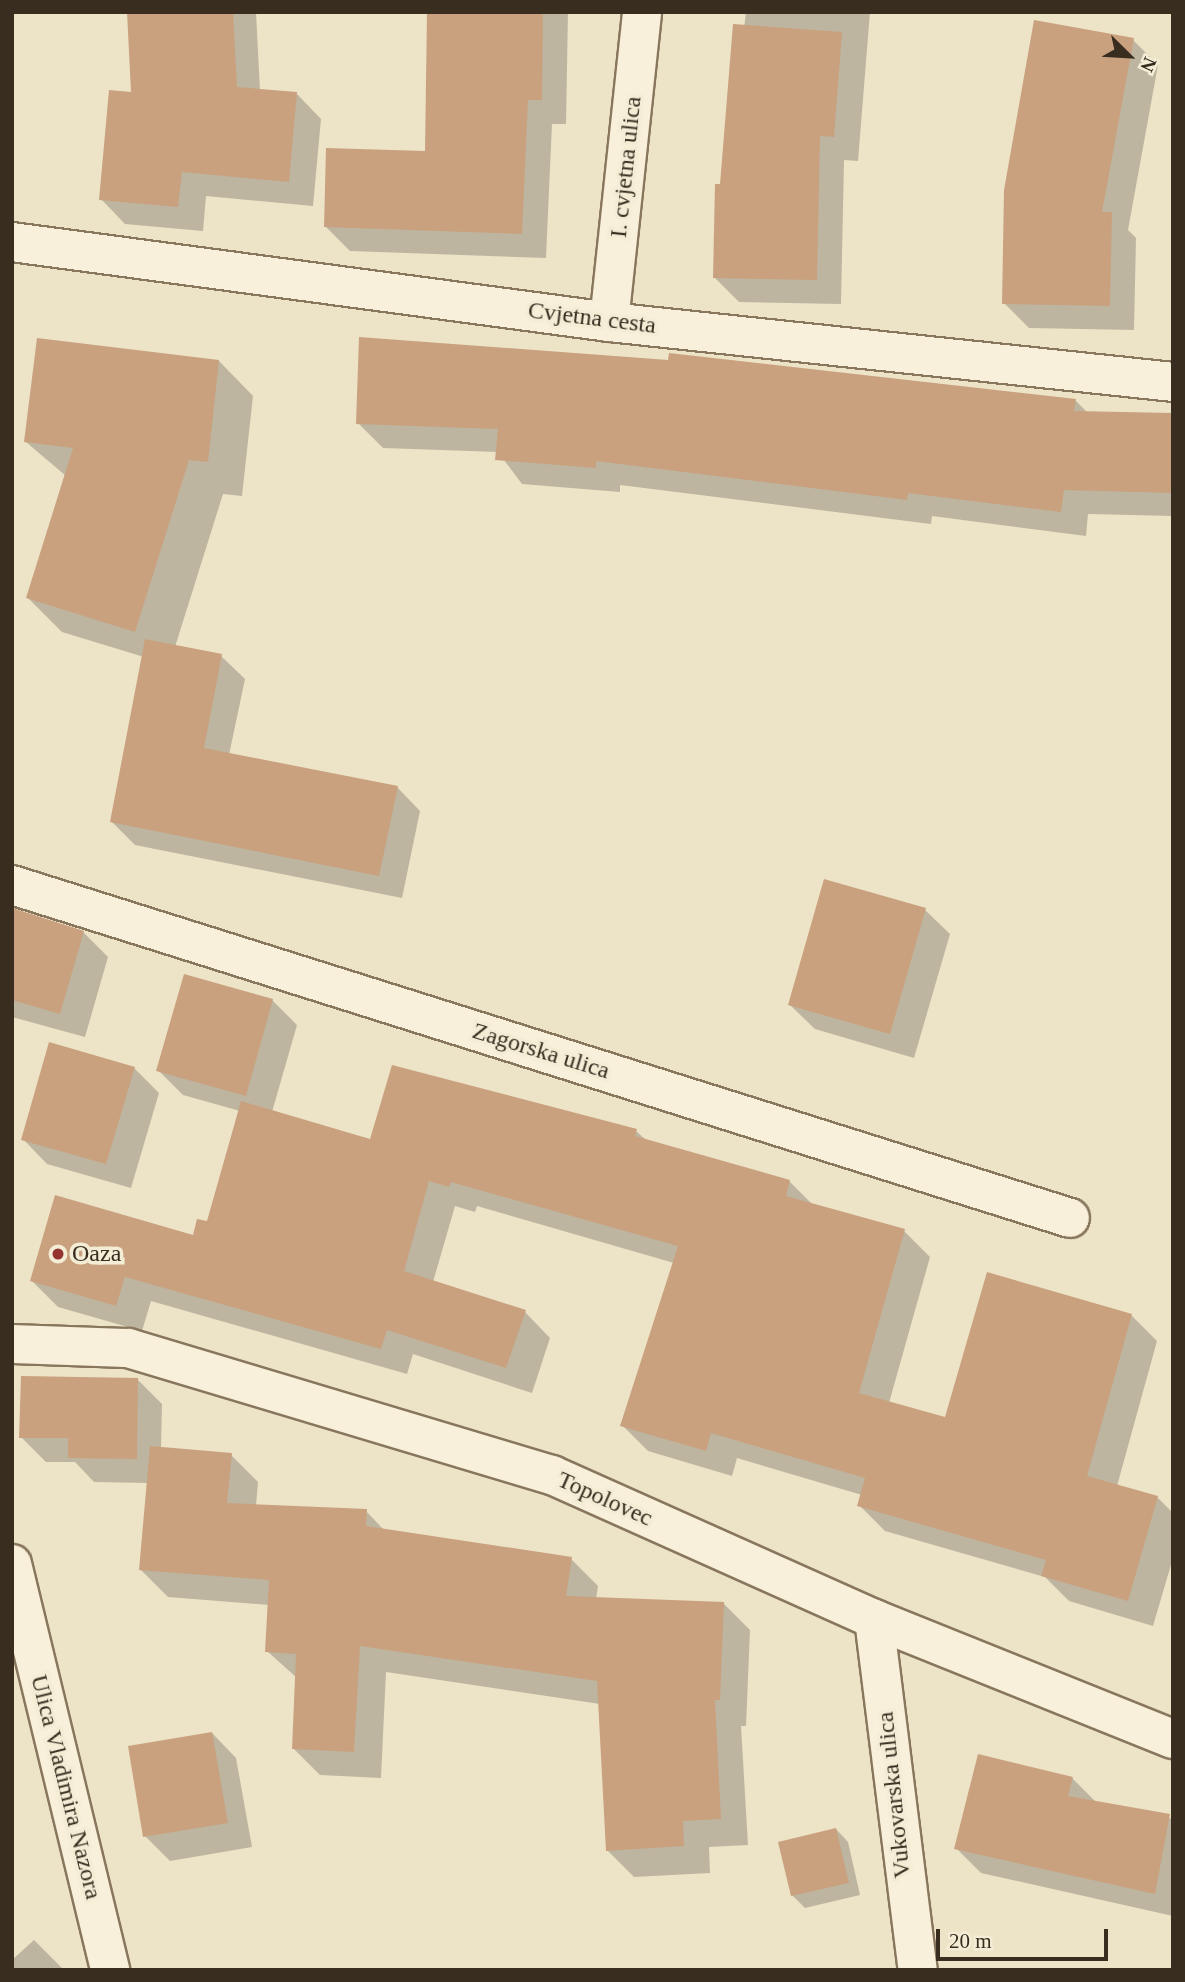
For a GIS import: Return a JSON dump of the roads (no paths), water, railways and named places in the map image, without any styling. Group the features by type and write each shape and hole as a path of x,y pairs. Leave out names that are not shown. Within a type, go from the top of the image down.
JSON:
{"street":[{"name":"I. cvjetna ulica","path":"609,321 642,12"},
{"name":"Cvjetna cesta","path":"12,242 609,321 1173,382"},
{"name":"Zagorska ulica","path":"12,885 1070,1218"},
{"name":"Topolovec","path":"12,1344 128,1348 552,1475 874,1619 1173,1739"},
{"name":"Ulica Vladimira Nazora","path":"12,1564 110,1970"},
{"name":"Vukovarska ulica","path":"874,1619 918,1970"}],"place":[{"name":"Oaza","path":"58,1254"}]}
